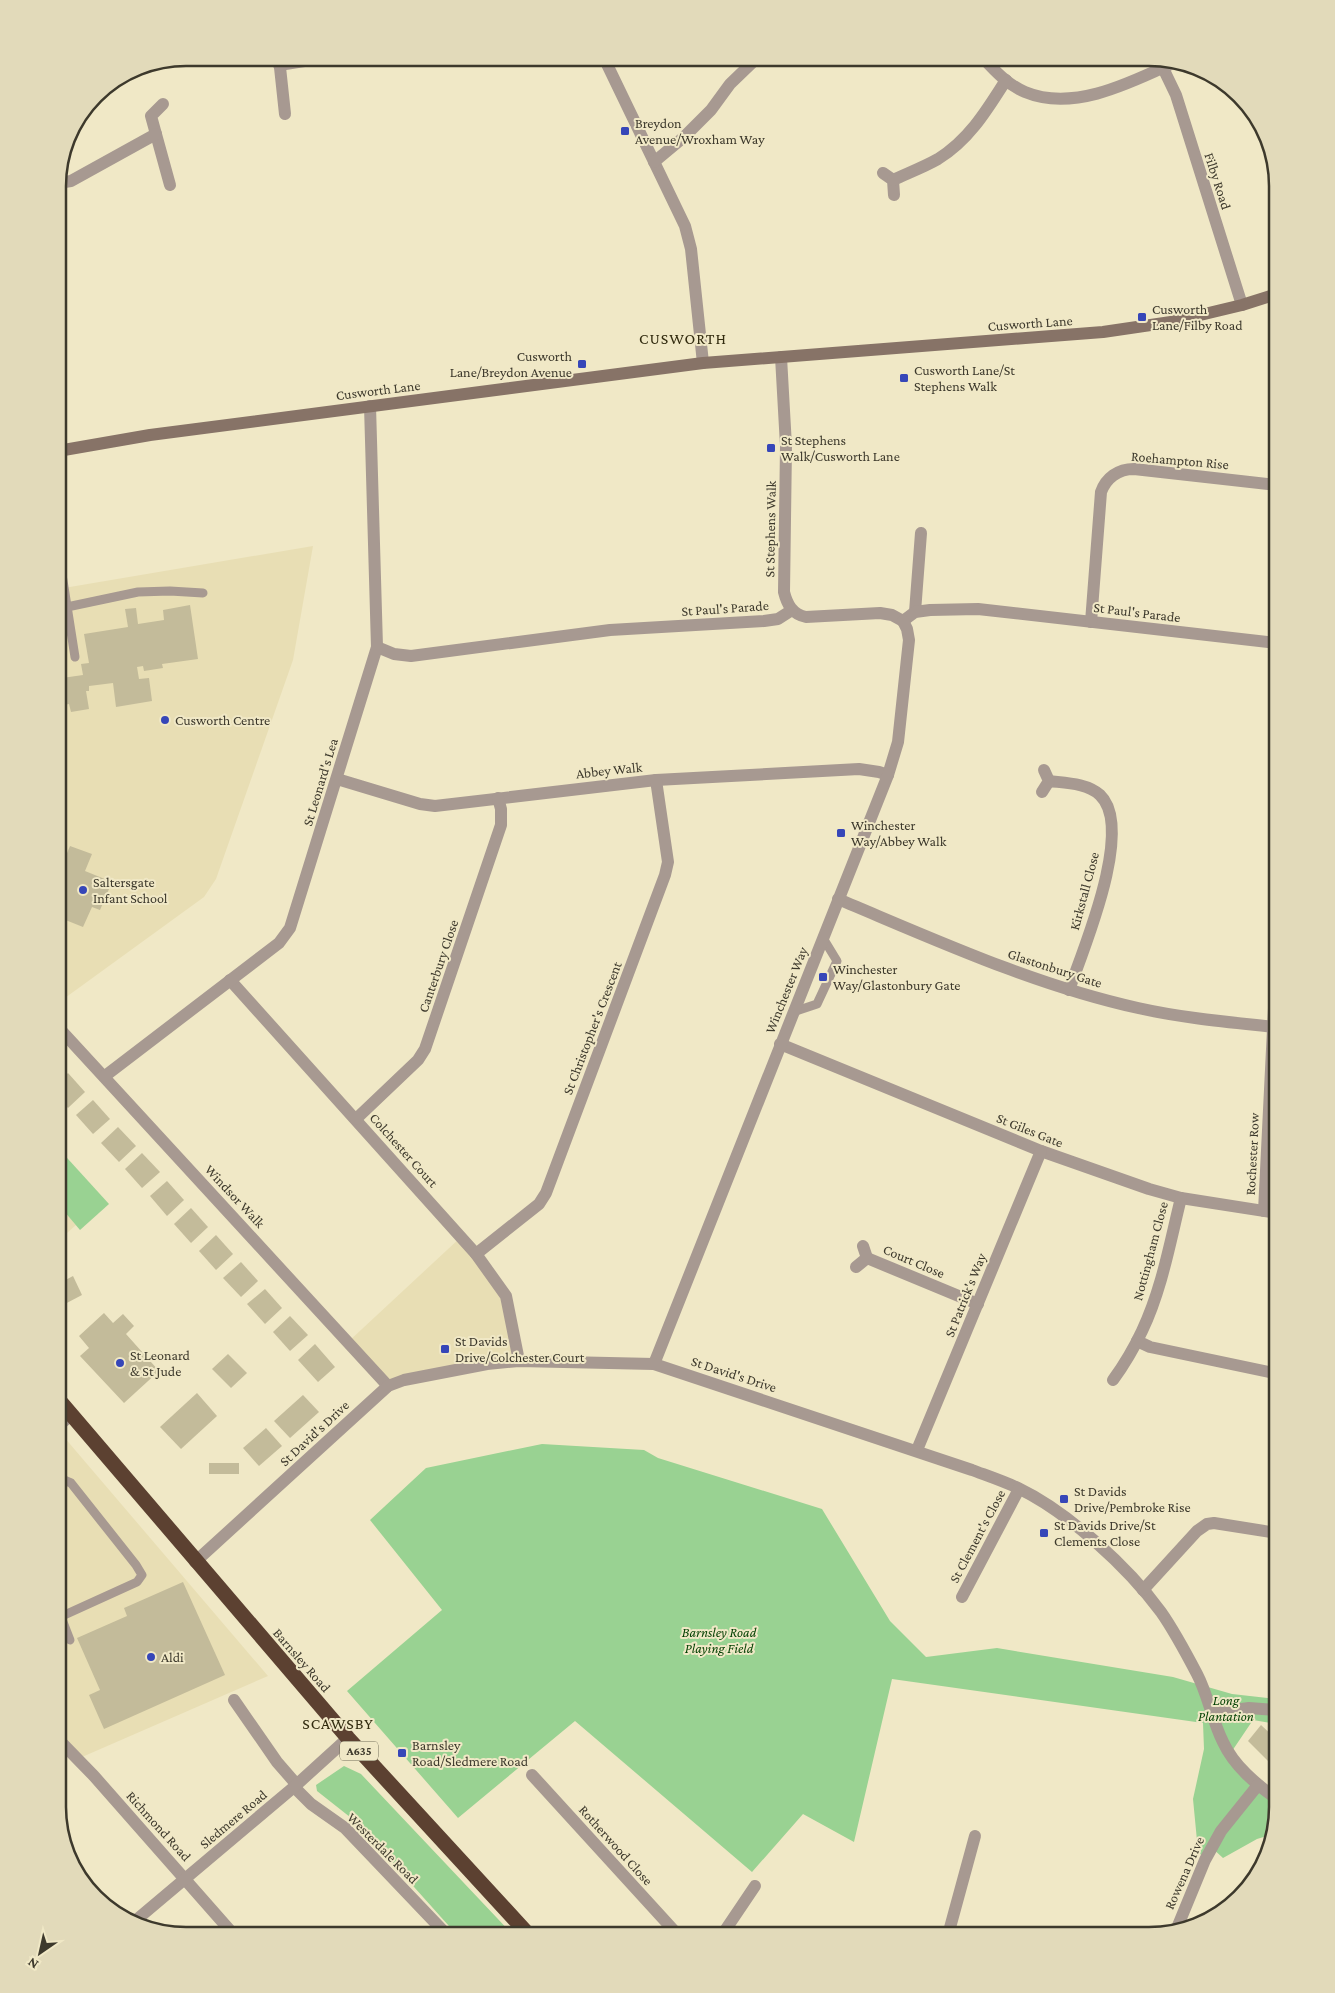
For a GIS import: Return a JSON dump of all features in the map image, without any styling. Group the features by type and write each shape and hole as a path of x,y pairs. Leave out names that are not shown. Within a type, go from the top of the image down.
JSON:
{"highway":[{"name":"Barnsley Road","path":"66,1409 195,1562 348,1738 521,1926"}],"street":[{"path":"280,67 285,114"},
{"path":"608,67 685,226 691,249 703,363"},
{"path":"654,162 684,137 711,110 730,84 748,67"},
{"path":"992,67 1006,80 1025,92 1044,97 1072,98 1107,91 1162,68"},
{"name":"Filby Road","path":"1169,69 1242,305"},
{"path":"894,195 888,177 939,158 968,135 984,116 1006,80"},
{"path":"163,104 151,116 170,185"},
{"path":"67,182 156,134"},
{"name":"Cusworth Lane","path":"67,450 150,435 703,363 1103,332 1171,322 1269,297"},
{"name":"St Stephens Walk","path":"781,357 786,446 784,592 786,601 792,610"},
{"name":"St Leonard's Lea","path":"104,1076 279,942 290,928 377,647 370,406"},
{"name":"Roehampton Rise","path":"1091,622 1101,492 1108,478 1128,469 1269,483"},
{"path":"792,610 806,617 880,613 892,615 903,621 915,612 921,533"},
{"name":"St Paul's Parade","path":"915,612 978,609 1269,642"},
{"name":"St Paul's Parade","path":"377,647 394,654 411,656 610,630 778,619 792,610"},
{"name":"Winchester Way","path":"654,1364 888,775 898,742 909,640 903,621"},
{"name":"Abbey Walk","path":"337,778 420,804 436,806 656,780 859,769 888,775"},
{"name":"St Christopher's Crescent","path":"476,1254 539,1204 546,1192 665,875 668,862 656,780"},
{"name":"Kirkstall Close","path":"1045,781 1083,786 1100,795 1110,814 1112,831 1110,862 1069,990"},
{"name":"Canterbury Close","path":"356,1119 418,1060 425,1049 501,825 501,809 498,798"},
{"name":"Glastonbury Gate","path":"838,900 992,963 1069,990 1137,1008 1189,1018 1269,1026"},
{"name":"Colchester Court","path":"230,980 476,1254 506,1296 519,1361"},
{"name":"Windsor Walk","path":"66,1036 388,1386"},
{"name":"St Giles Gate","path":"780,1044 1041,1152 1180,1198 1269,1212"},
{"name":"Rochester Row","path":"1264,1211 1269,1118"},
{"name":"St Patrick's Way","path":"917,1450 1041,1152"},
{"name":"Nottingham Close","path":"1113,1380 1142,1331 1163,1274 1180,1198"},
{"name":"Court Close","path":"856,1267 865,1252 978,1304"},
{"path":"1137,1341 1150,1347 1269,1372"},
{"name":"St David's Drive","path":"195,1562 388,1386 404,1380 487,1364 519,1361 654,1364 917,1450 972,1470 1019,1489 1057,1512 1099,1545 1143,1590 1160,1612 1182,1645 1199,1677 1223,1742 1230,1754 1258,1785 1269,1793"},
{"name":"St Clement's Close","path":"962,1597 1019,1489"},
{"path":"1143,1590 1197,1530 1207,1524 1214,1523 1269,1532"},
{"name":"Westerdale Road","path":"234,1700 277,1762 311,1804 345,1828 439,1926"},
{"path":"1212,1713 1249,1708 1269,1709"},
{"name":"Sledmere Road","path":"141,1917 296,1786 348,1738"},
{"name":"Richmond Road","path":"66,1747 94,1776 226,1926"},
{"name":"Rotherwood Close","path":"532,1775 670,1927"},
{"name":"Rowena Drive","path":"1179,1923 1205,1860 1220,1831 1258,1785"},
{"path":"950,1927 975,1836"},
{"path":"728,1927 755,1886"}],"lane":[{"path":"74,657 67,606 138,592 203,593"},
{"path":"793,1012 817,1004 836,961 823,938"},
{"path":"66,1421 72,1416"},
{"path":"66,1481 71,1483 142,1575 137,1582 66,1610"},
{"path":"66,1630 70,1640"}],"shaded area":[{"name":"Cusworth Centre","path":"313,546 293,660 216,879 204,897 66,997 67,588"},
{"path":"66,1214 76,1225 66,1234"},
{"path":"461,1237 498,1283 519,1361 388,1386 348,1342"},
{"path":"66,1440 268,1676 82,1757 66,1741"}],"green space":[{"path":"66,1157 109,1204 80,1230 66,1214"},
{"name":"Barnsley Road Playing Field","path":"542,1444 644,1450 658,1458 822,1509 890,1621 926,1657 997,1648 1173,1677 1232,1694 1269,1698 1269,1723 1253,1720 1230,1754 1269,1791 1268,1822 1265,1836 1223,1858 1211,1847 1205,1860 1198,1851 1193,1799 1204,1749 1203,1723 892,1679 854,1842 803,1814 752,1872 575,1721 458,1818 347,1691 442,1610 370,1520 426,1468"},
{"path":"344,1766 361,1774 505,1926 449,1926 355,1821 317,1791 316,1785"}],"building":[{"path":"190,605 198,659 162,664 163,668 144,671 143,666 137,667 139,679 149,678 152,701 116,707 113,683 89,686 89,691 86,691 89,709 71,712 69,704 67,704 67,677 83,675 81,664 89,663 84,634 128,627 125,609 136,608 138,624 164,620 163,610"},
{"name":"Saltersgate Infant School","path":"70,846 92,854 85,871 112,882 100,910 92,907 83,927 67,920 67,854"},
{"path":"68,1073 85,1092 68,1108 66,1106"},
{"path":"93,1100 110,1119 93,1134 76,1115"},
{"path":"118,1127 136,1146 119,1162 101,1143"},
{"path":"142,1153 160,1172 142,1188 125,1169"},
{"path":"167,1181 184,1200 167,1216 150,1196"},
{"path":"191,1208 208,1227 191,1243 174,1224"},
{"path":"216,1235 233,1254 216,1270 199,1251"},
{"path":"241,1262 258,1281 241,1297 223,1278"},
{"path":"73,1276 82,1295 66,1303 66,1280"},
{"path":"265,1289 282,1308 265,1324 247,1304"},
{"name":"St Leonard & St Jude","path":"104,1313 113,1323 123,1314 134,1326 126,1334 159,1371 124,1403 80,1356 89,1348 79,1336"},
{"path":"290,1316 308,1335 290,1351 273,1332"},
{"path":"315,1344 335,1367 318,1382 298,1360"},
{"path":"228,1354 247,1373 231,1388 212,1369"},
{"path":"197,1393 217,1416 181,1449 160,1427"},
{"path":"303,1395 319,1412 290,1438 274,1421"},
{"path":"266,1428 282,1446 259,1466 243,1448"},
{"path":"209,1463 239,1463 239,1474 209,1474"},
{"name":"Aldi","path":"183,1582 225,1675 104,1729 89,1695 100,1690 77,1638 127,1616 124,1608"},
{"path":"1261,1725 1269,1732 1269,1762 1248,1741"}],"place":[{"name":"Breydon Avenue/Wroxham Way","path":"625,131"},
{"name":"Cusworth Lane/Filby Road","path":"1142,317"},
{"name":"Cusworth Lane/Breydon Avenue","path":"582,364"},
{"name":"Cusworth Lane/St Stephens Walk","path":"904,378"},
{"name":"St Stephens Walk/Cusworth Lane","path":"771,448"},
{"name":"Cusworth Centre","path":"165,720"},
{"name":"Winchester Way/Abbey Walk","path":"841,833"},
{"name":"Saltersgate Infant School","path":"83,890"},
{"name":"Winchester Way/Glastonbury Gate","path":"823,977"},
{"name":"St Davids Drive/Colchester Court","path":"445,1349"},
{"name":"St Leonard & St Jude","path":"120,1363"},
{"name":"St Davids Drive/Pembroke Rise","path":"1064,1499"},
{"name":"St Davids Drive/St Clements Close","path":"1044,1533"},
{"name":"Aldi","path":"151,1657"},
{"name":"Barnsley Road/Sledmere Road","path":"402,1753"}],"district":[{"name":"CUSWORTH","path":"683,338"},
{"name":"SCAWSBY","path":"338,1723"}],"park label":[{"name":"Long Plantation","path":"1226,1708"}]}
